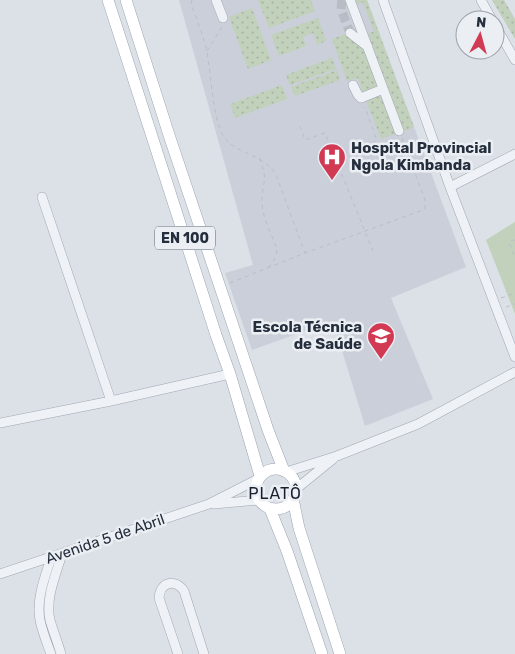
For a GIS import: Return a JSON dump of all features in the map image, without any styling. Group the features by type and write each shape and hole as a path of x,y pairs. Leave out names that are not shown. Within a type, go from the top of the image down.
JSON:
{"main road":[{"name":"EN 100","path":"108,0 216,336 230,374 259,478 256,486 259,500"},
{"name":"EN 100","path":"126,0 268,430 285,472 292,477 299,528 340,654"},
{"path":"216,336 234,329"},
{"path":"259,478 269,470 274,469 285,472"},
{"path":"259,500 270,509 281,509 286,507 295,494"},
{"path":"270,509 287,551 322,654"}],"street":[{"path":"216,0 223,18"},
{"path":"350,0 399,130"},
{"path":"383,0 450,187 515,357"},
{"path":"350,33 368,48"},
{"path":"505,42 515,60"},
{"path":"354,85 361,98 383,89"},
{"path":"450,187 515,154"},
{"path":"42,197 111,401"},
{"path":"285,472 337,456 418,424 515,372"},
{"path":"0,423 111,401 230,374"},
{"path":"295,494 337,456"},
{"name":"Avenida 5 de Abril","path":"0,574 209,504 259,478"},
{"name":"Avenida 5 de Abril","path":"209,504 259,500"},
{"path":"61,654 50,619 49,609 53,584 62,554"},
{"path":"51,558 44,580 39,609 40,620 51,654"},
{"path":"178,654 160,598 160,591 169,583 181,586 184,591 204,654"}],"path":[{"path":"192,0 191,3 206,52 212,93 222,134 234,146 272,166 305,253"},
{"path":"206,52 221,29 223,18"},
{"path":"334,156 377,141 361,98"},
{"path":"300,126 305,140 325,133 373,250"},
{"path":"220,286 425,208 426,200 399,130"},
{"path":"259,158 265,171 266,179 262,204 277,249 276,257 269,268"},
{"path":"515,240 509,242 515,258"},
{"path":"508,296 515,293"}],"shaded area":[{"name":"Hospital Provincial Ngola Kimbanda","path":"179,0 367,0 466,267 391,298 433,399 365,426 333,321 252,350 225,273 253,265"}],"green space":[{"path":"258,0 311,0 315,11 269,28"},
{"path":"355,0 367,0 414,127 404,131 368,34 374,31 363,2 357,4"},
{"path":"492,0 504,0 515,19 515,39 505,22 505,10 498,10"},
{"path":"252,8 271,60 248,69 229,17"},
{"path":"318,18 326,41 317,45 313,33 303,37 306,46 279,56 271,35"},
{"path":"346,34 364,50 378,87 363,93 358,78 347,81 332,39"},
{"path":"332,58 336,69 290,85 286,75"},
{"path":"337,70 340,80 295,96 291,87"},
{"path":"282,85 287,99 235,118 230,104"},
{"path":"380,95 395,134 381,139 366,100"},
{"path":"515,222 515,314 486,240"}],"tunnel":[{"path":"342,0 341,9 350,33"}],"place":[{"name":"Hospital Provincial Ngola Kimbanda","path":"332,181"},
{"name":"Escola Técnica de Saúde","path":"381,360"}],"district":[{"name":"PLATÔ","path":"275,493"}]}
